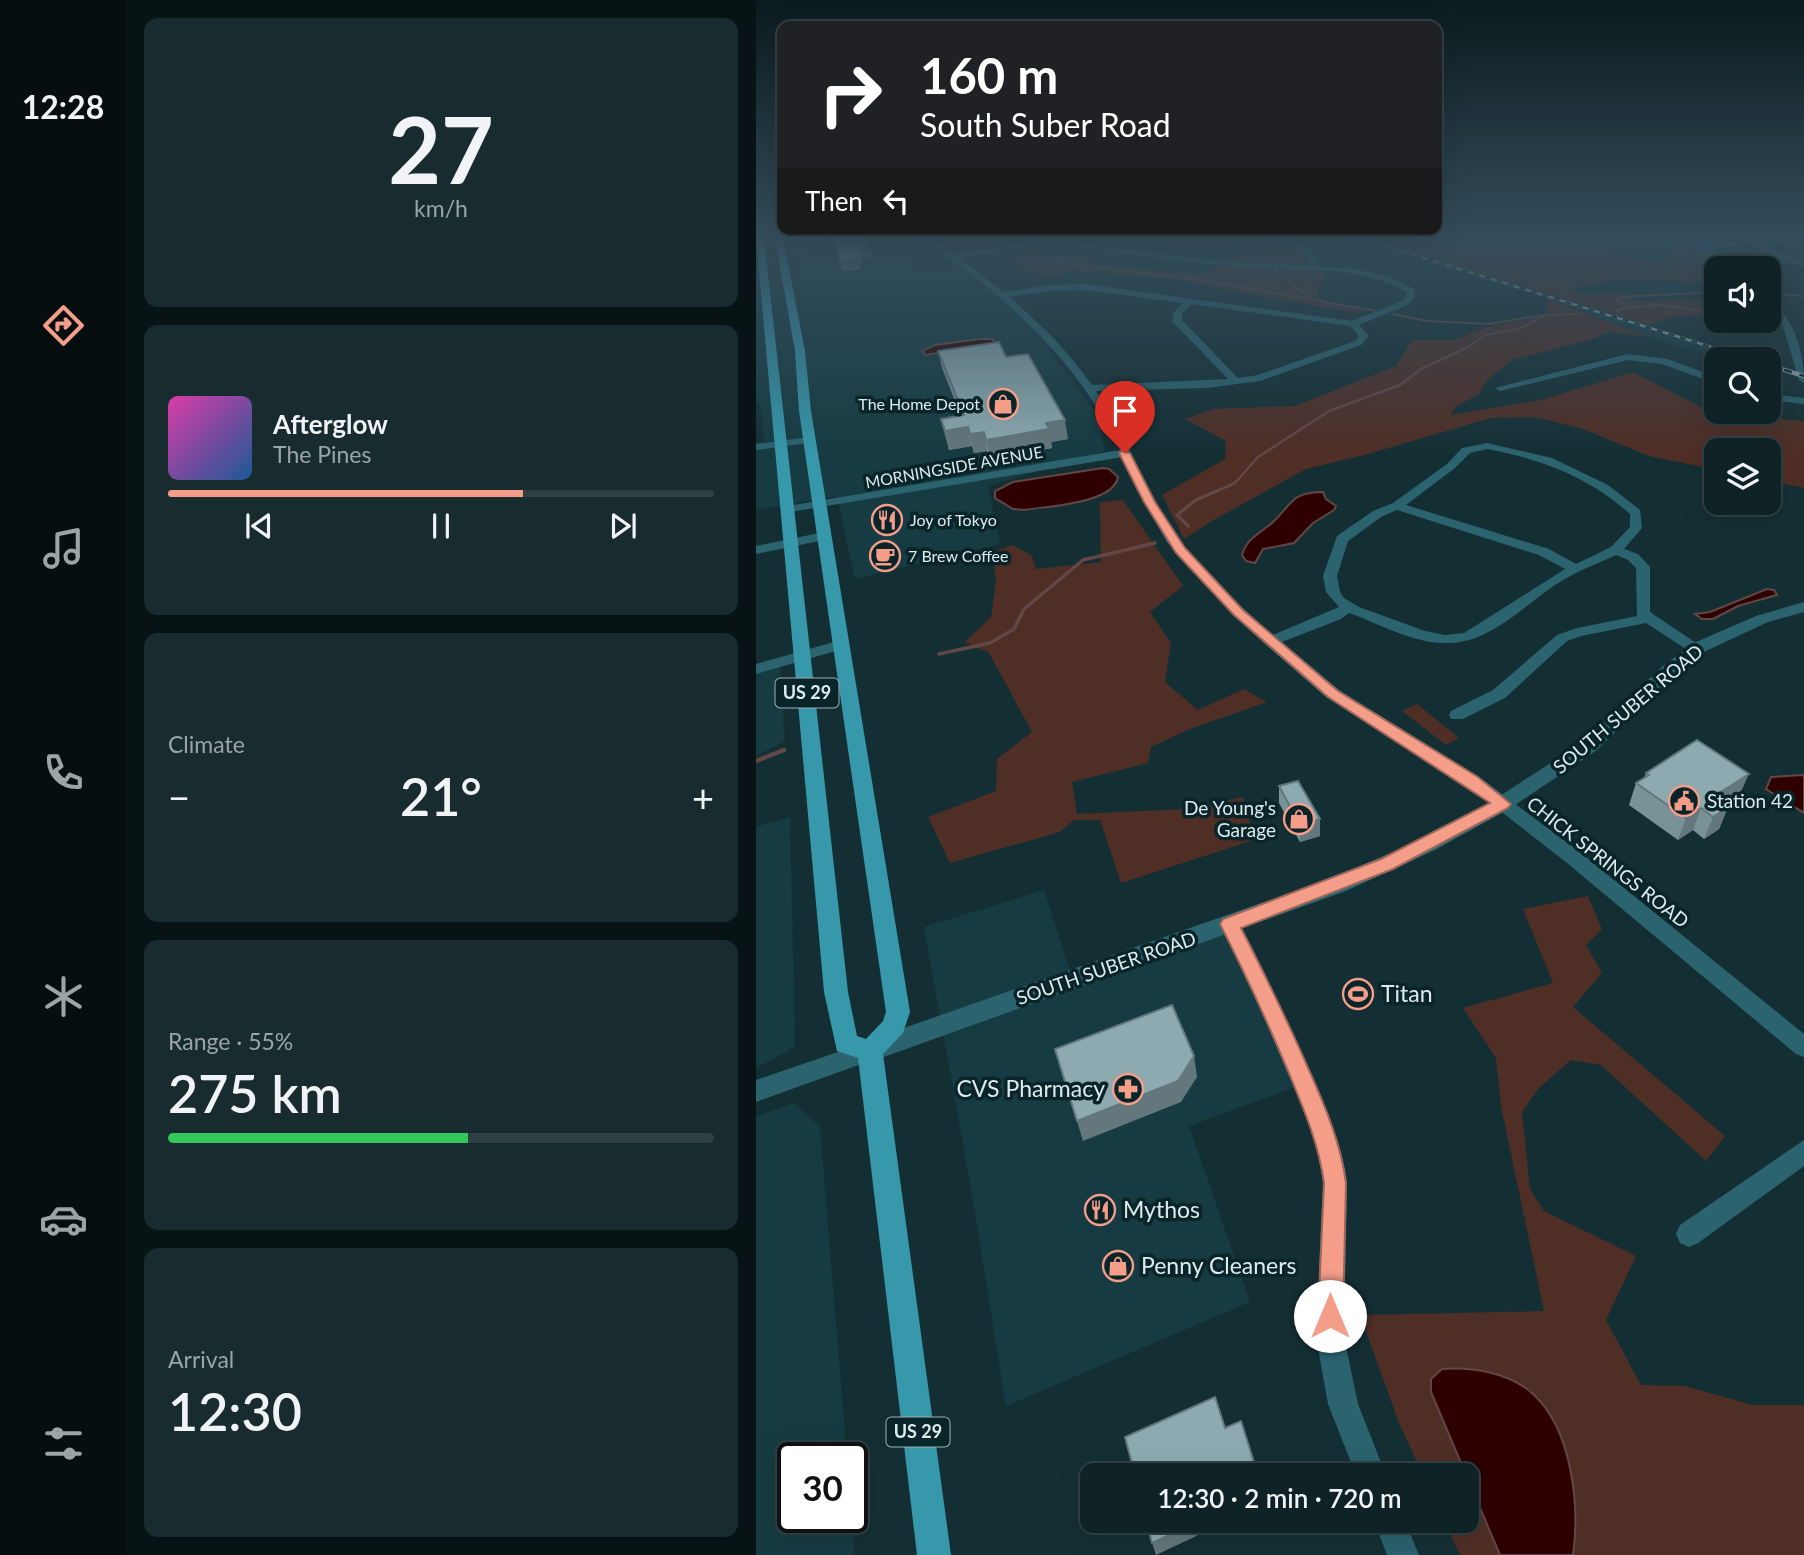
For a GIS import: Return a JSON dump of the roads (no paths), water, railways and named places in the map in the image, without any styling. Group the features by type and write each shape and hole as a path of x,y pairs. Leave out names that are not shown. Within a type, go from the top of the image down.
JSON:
{"main road":[{"name":"US 29","path":"767,311 836,992 846,1043 870,1051"},
{"name":"US 29","path":"792,311 819,505 898,1012 894,1026 870,1051"},
{"name":"US 29","path":"870,1051 933,1555"}],"street":[{"name":"CHICK SPRINGS ROAD","path":"1020,311 1040,329 1112,422 1150,502 1180,550 1238,613 1333,694 1473,781 1640,911 1804,1046"},
{"path":"1180,311 1177,321 1236,382"},
{"path":"1258,311 1353,324 1386,311"},
{"path":"1781,317 1793,339 1804,380"},
{"path":"1088,388 1236,382 1272,375 1358,343 1364,336 1353,324"},
{"path":"1500,388 1628,357 1664,361 1704,376"},
{"path":"1781,398 1804,401"},
{"path":"756,447 810,440"},
{"path":"1487,446 1556,463 1580,473 1626,503 1636,513 1636,528 1616,550 1559,577 1490,625 1467,637 1445,639 1422,635 1349,607 1339,601 1333,592 1330,576 1342,539 1377,514 1397,506 1451,466 1466,450 1487,446"},
{"name":"MORNINGSIDE AVENUE","path":"788,510 1125,453"},
{"path":"1397,506 1544,552 1577,569"},
{"path":"756,550 824,537"},
{"path":"1616,550 1633,558 1643,567 1641,605 1647,618 1697,650"},
{"path":"1270,641 1336,616 1349,607"},
{"name":"SOUTH SUBER ROAD","path":"870,1051 1230,924 1387,864 1503,804 1590,746 1669,670 1697,650 1730,632 1804,607"},
{"path":"1457,715 1499,694 1562,638 1577,632 1647,618"},
{"path":"756,669 841,645"},
{"path":"1230,924 1268,1000 1315,1110 1333,1166 1335,1183 1330,1337 1343,1404 1366,1463"},
{"path":"756,1091 870,1051"},
{"path":"1689,1234 1804,1152"},
{"path":"1395,1533 1403,1555"}],"waterway":[{"path":"1700,311 1704,311"},
{"path":"1392,314 1427,321 1489,324 1543,315"},
{"path":"1464,350 1485,335 1519,329 1546,315 1580,314"},
{"path":"1215,492 1235,483 1258,457 1329,411 1400,385 1421,369 1466,348"},
{"path":"1188,526 1177,515 1196,500 1219,490"},
{"path":"939,654 990,643 1014,629 1024,609 1083,560 1155,543"},
{"path":"756,761 784,750"}],"railway":[{"path":"1594,311 1711,347"},
{"path":"1781,369 1804,376"}],"place":[{"name":"The Home Depot","path":"1003,404"},
{"name":"Joy of Tokyo","path":"887,520"},
{"name":"7 Brew Coffee","path":"885,556"},
{"name":"Station 42","path":"1684,801"},
{"name":"De Young's Garage","path":"1299,819"},
{"name":"Titan","path":"1358,994"},
{"name":"CVS Pharmacy","path":"1128,1089"},
{"name":"Mythos","path":"1100,1210"},
{"name":"Penny Cleaners","path":"1118,1266"}]}
